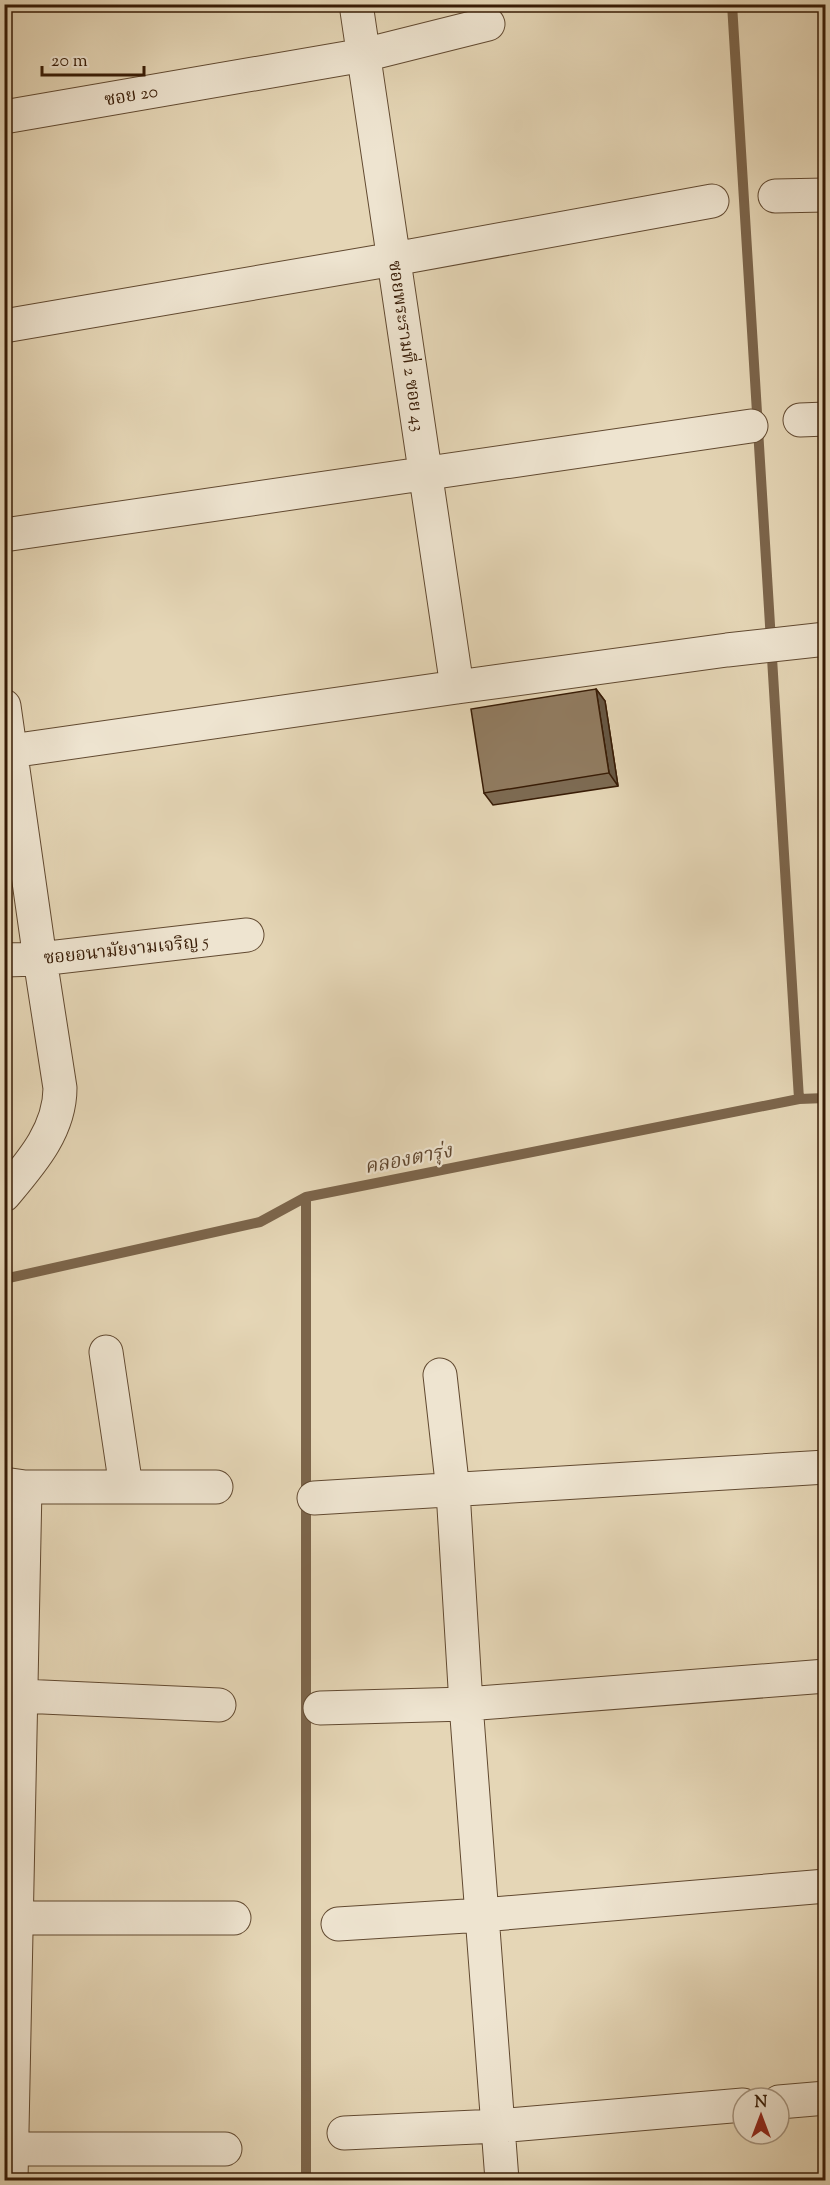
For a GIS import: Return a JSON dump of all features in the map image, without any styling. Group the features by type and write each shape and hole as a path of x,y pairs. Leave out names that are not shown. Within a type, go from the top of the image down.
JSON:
{"street":[{"name":"ซอยพระรามที่ 2 ซอย 43","path":"356,4 457,687"},
{"name":"ซอย 20","path":"4,117 364,55 488,24"},
{"path":"776,196 825,195"},
{"path":"4,326 394,259 712,201"},
{"path":"4,535 750,426"},
{"path":"11,751 457,687 813,640"},
{"path":"4,706 60,1088 60,1102 51,1130 28,1167 4,1195"},
{"name":"ซอยอนามัยงามเจริญ 5","path":"4,960 40,959 247,935"},
{"path":"106,1352 126,1486"},
{"path":"440,1375 453,1491 466,1704 502,2181"},
{"path":"314,1498 825,1467"},
{"path":"11,2181 21,1696 15,1485 216,1486"},
{"path":"320,1708 466,1704 825,1676"},
{"path":"21,1696 219,1705"},
{"path":"338,1924 482,1915 825,1886"},
{"path":"17,1918 234,1918"},
{"path":"791,2101 825,2098"},
{"path":"344,2133 498,2126 731,2106"},
{"path":"12,2149 225,2149"}],"building":[{"path":"596,689 609,773 484,793 471,709"}],"waterway":[{"path":"732,4 799,1099"},
{"name":"คลองตารุ่ง","path":"4,1279 260,1222 306,1197 799,1099 826,1098"},
{"path":"306,1197 306,2180"}]}
